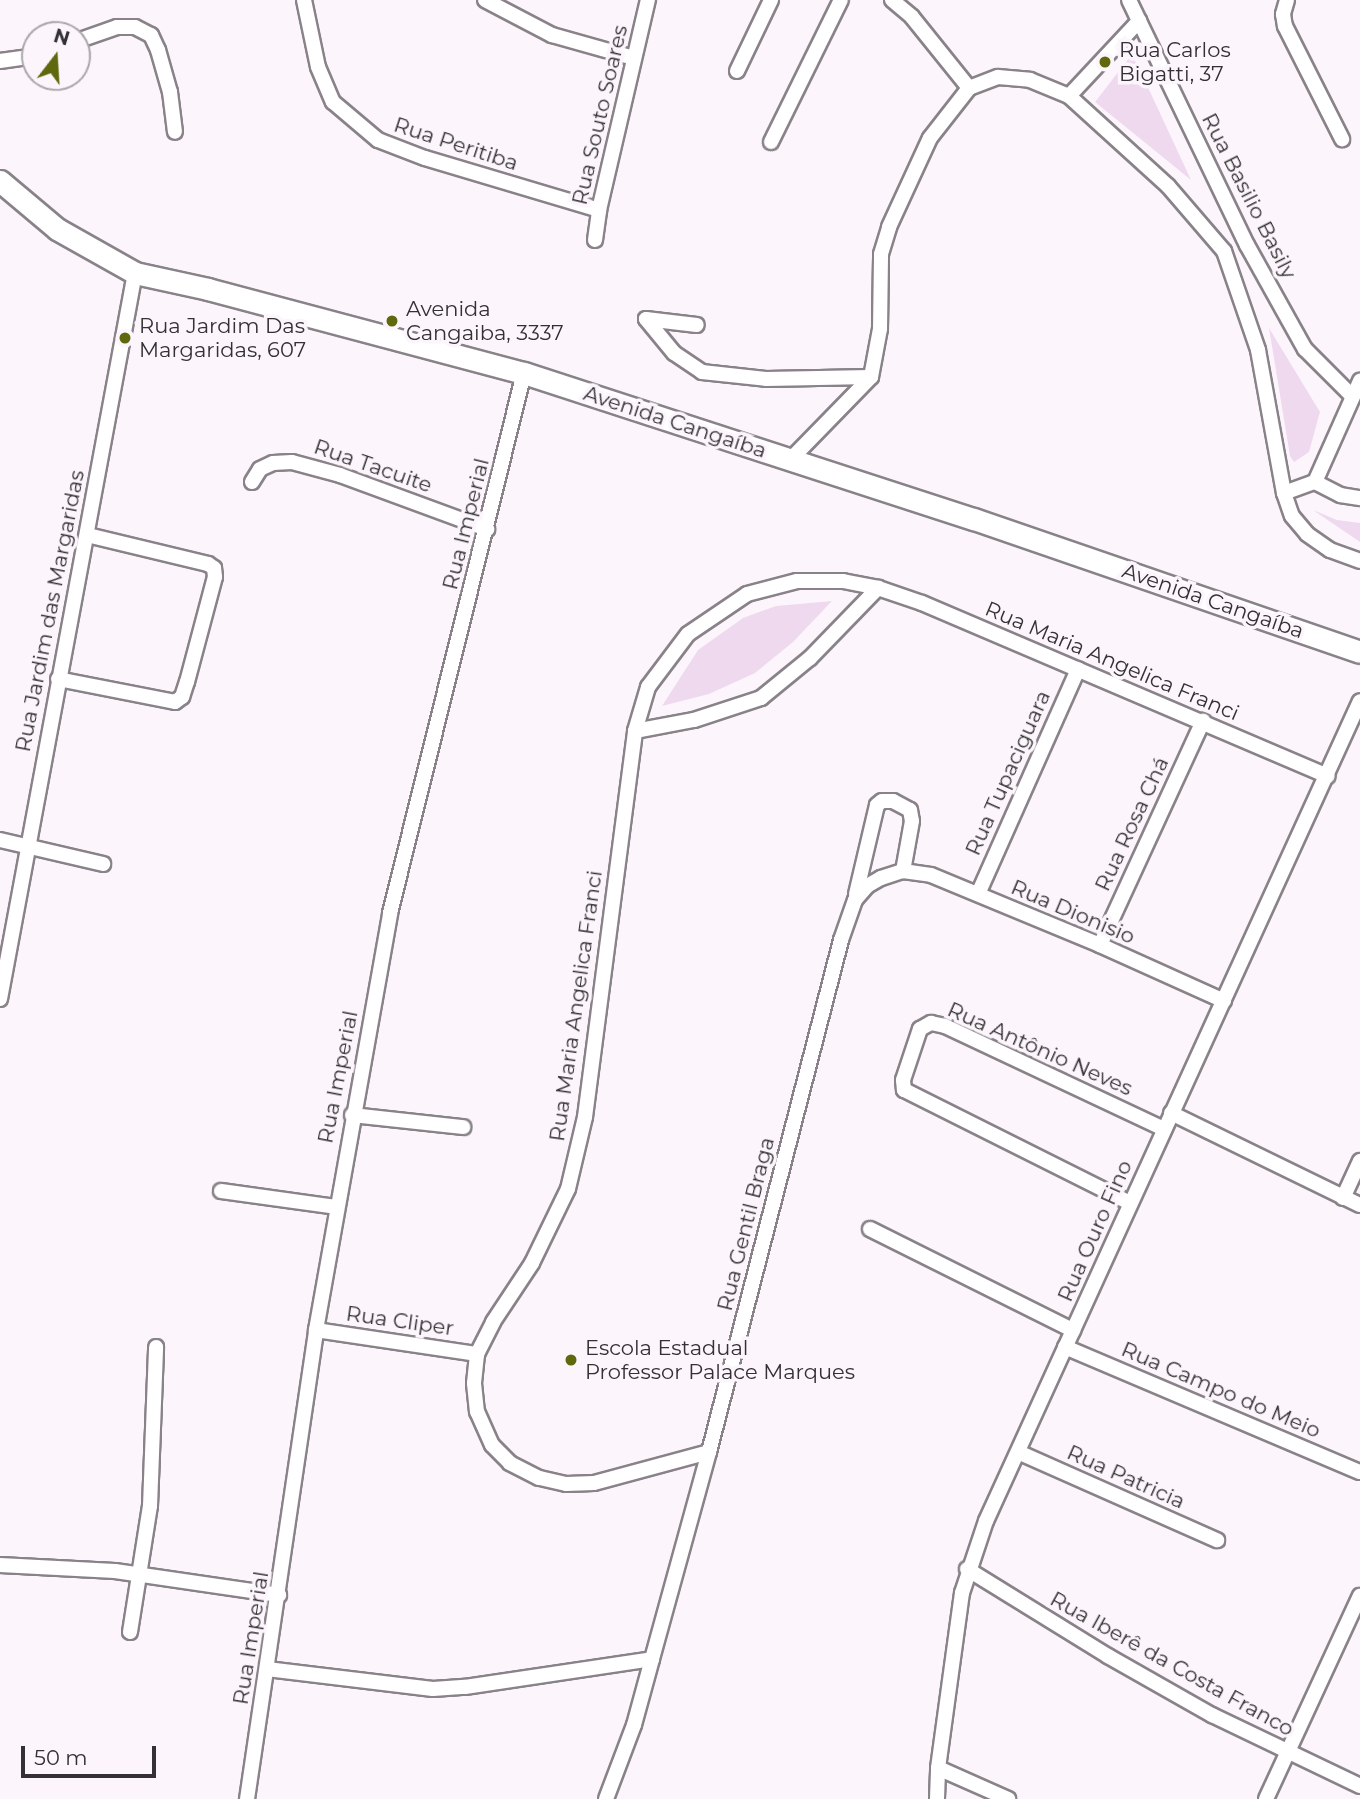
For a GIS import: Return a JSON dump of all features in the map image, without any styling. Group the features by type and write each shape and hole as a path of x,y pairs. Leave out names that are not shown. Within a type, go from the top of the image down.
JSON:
{"main road":[{"name":"Avenida Cangaíba","path":"1,186 57,229 135,272 524,373 1360,652"}],"street":[{"name":"Rua Peritiba","path":"304,0 318,66 333,102 377,140 425,158 599,210"},
{"path":"485,0 552,35 634,58"},
{"name":"Rua Souto Soares","path":"595,240 599,210 648,0"},
{"path":"737,71 771,0"},
{"path":"771,142 841,0"},
{"path":"892,0 912,16 969,88"},
{"name":"Rua Basilio Basily","path":"1129,0 1247,245 1305,349 1352,396"},
{"path":"1287,0 1283,14 1285,26 1342,139"},
{"path":"1069,96 1139,20"},
{"path":"91,36 117,27 135,27 151,35 170,92 175,132"},
{"path":"0,61 21,58"},
{"path":"790,460 871,377 880,329 881,254 889,227 930,138 969,88 998,77 1030,80 1069,96 1168,186 1224,251 1258,350 1284,493 1292,516 1307,534 1330,550 1360,561"},
{"path":"1224,251 1247,245"},
{"name":"Rua Jardim das Margaridas","path":"0,999 135,272"},
{"path":"697,325 646,319 674,354 702,372 766,379 871,377"},
{"name":"Rua Imperial","path":"247,1799 316,1330 352,1115 390,913 524,373"},
{"path":"1315,482 1360,381"},
{"name":"Rua Tacuite","path":"252,482 260,469 273,463 310,465 487,529"},
{"path":"1284,493 1315,482 1340,495 1360,498"},
{"path":"58,679 175,702 182,698 215,577 214,568 208,564 87,535"},
{"name":"Rua Maria Angelica Franci","path":"709,1452 594,1482 566,1484 539,1478 510,1463 492,1445 477,1412 474,1383 477,1354 509,1293 532,1263 550,1231 568,1189 585,1117 635,731 648,687 688,634 747,594 797,581 843,581 922,603 1328,776"},
{"path":"635,731 694,720 761,698 810,658 878,589"},
{"name":"Rua Tupaciguara","path":"978,894 1077,669"},
{"name":"Rua Ouro Fino","path":"937,1799 938,1768 967,1569 1130,1203 1328,776 1360,701"},
{"name":"Rua Rosa Chá","path":"1100,945 1203,721"},
{"name":"Rua Gentil Braga","path":"606,1799 634,1726 709,1452 841,940 855,900 877,805 882,800 893,801 910,810 912,821 902,871"},
{"path":"0,840 103,864"},
{"path":"855,900 867,886 902,871"},
{"name":"Rua Dionisio","path":"902,871 931,875 1100,945 1224,1001"},
{"name":"Rua Antônio Neves","path":"1130,1203 904,1090 903,1080 920,1029 931,1023 945,1026 1164,1129"},
{"path":"1171,1113 1360,1205"},
{"path":"352,1115 463,1127"},
{"path":"1343,1198 1360,1161"},
{"path":"221,1191 336,1207"},
{"path":"870,1229 1073,1330"},
{"name":"Rua Cliper","path":"316,1330 477,1354"},
{"path":"130,1632 151,1496 156,1347"},
{"name":"Rua Campo do Meio","path":"1065,1347 1360,1472"},
{"name":"Rua Patricia","path":"1018,1452 1217,1540"},
{"path":"0,1564 139,1574 279,1595"},
{"name":"Rua Iberê da Costa Franco","path":"967,1569 1108,1656 1287,1753 1360,1786"},
{"path":"1266,1799 1360,1596"},
{"path":"267,1669 433,1689 465,1687 652,1659"},
{"path":"938,1768 1008,1799"}],"shaded area":[{"path":"1129,58 1135,61 1140,70 1191,180 1095,102"},
{"path":"1269,328 1320,412 1309,452 1294,462 1290,456"},
{"path":"1313,510 1337,520 1360,523 1360,542"},
{"path":"832,601 793,642 755,673 709,694 662,706 698,650 743,618 776,606"}],"place":[{"name":"Rua Carlos Bigatti, 37","path":"1105,62"},
{"name":"Avenida Cangaiba, 3337","path":"392,321"},
{"name":"Rua Jardim Das Margaridas, 607","path":"125,338"},
{"name":"Escola Estadual Professor Palace Marques","path":"571,1360"}]}
